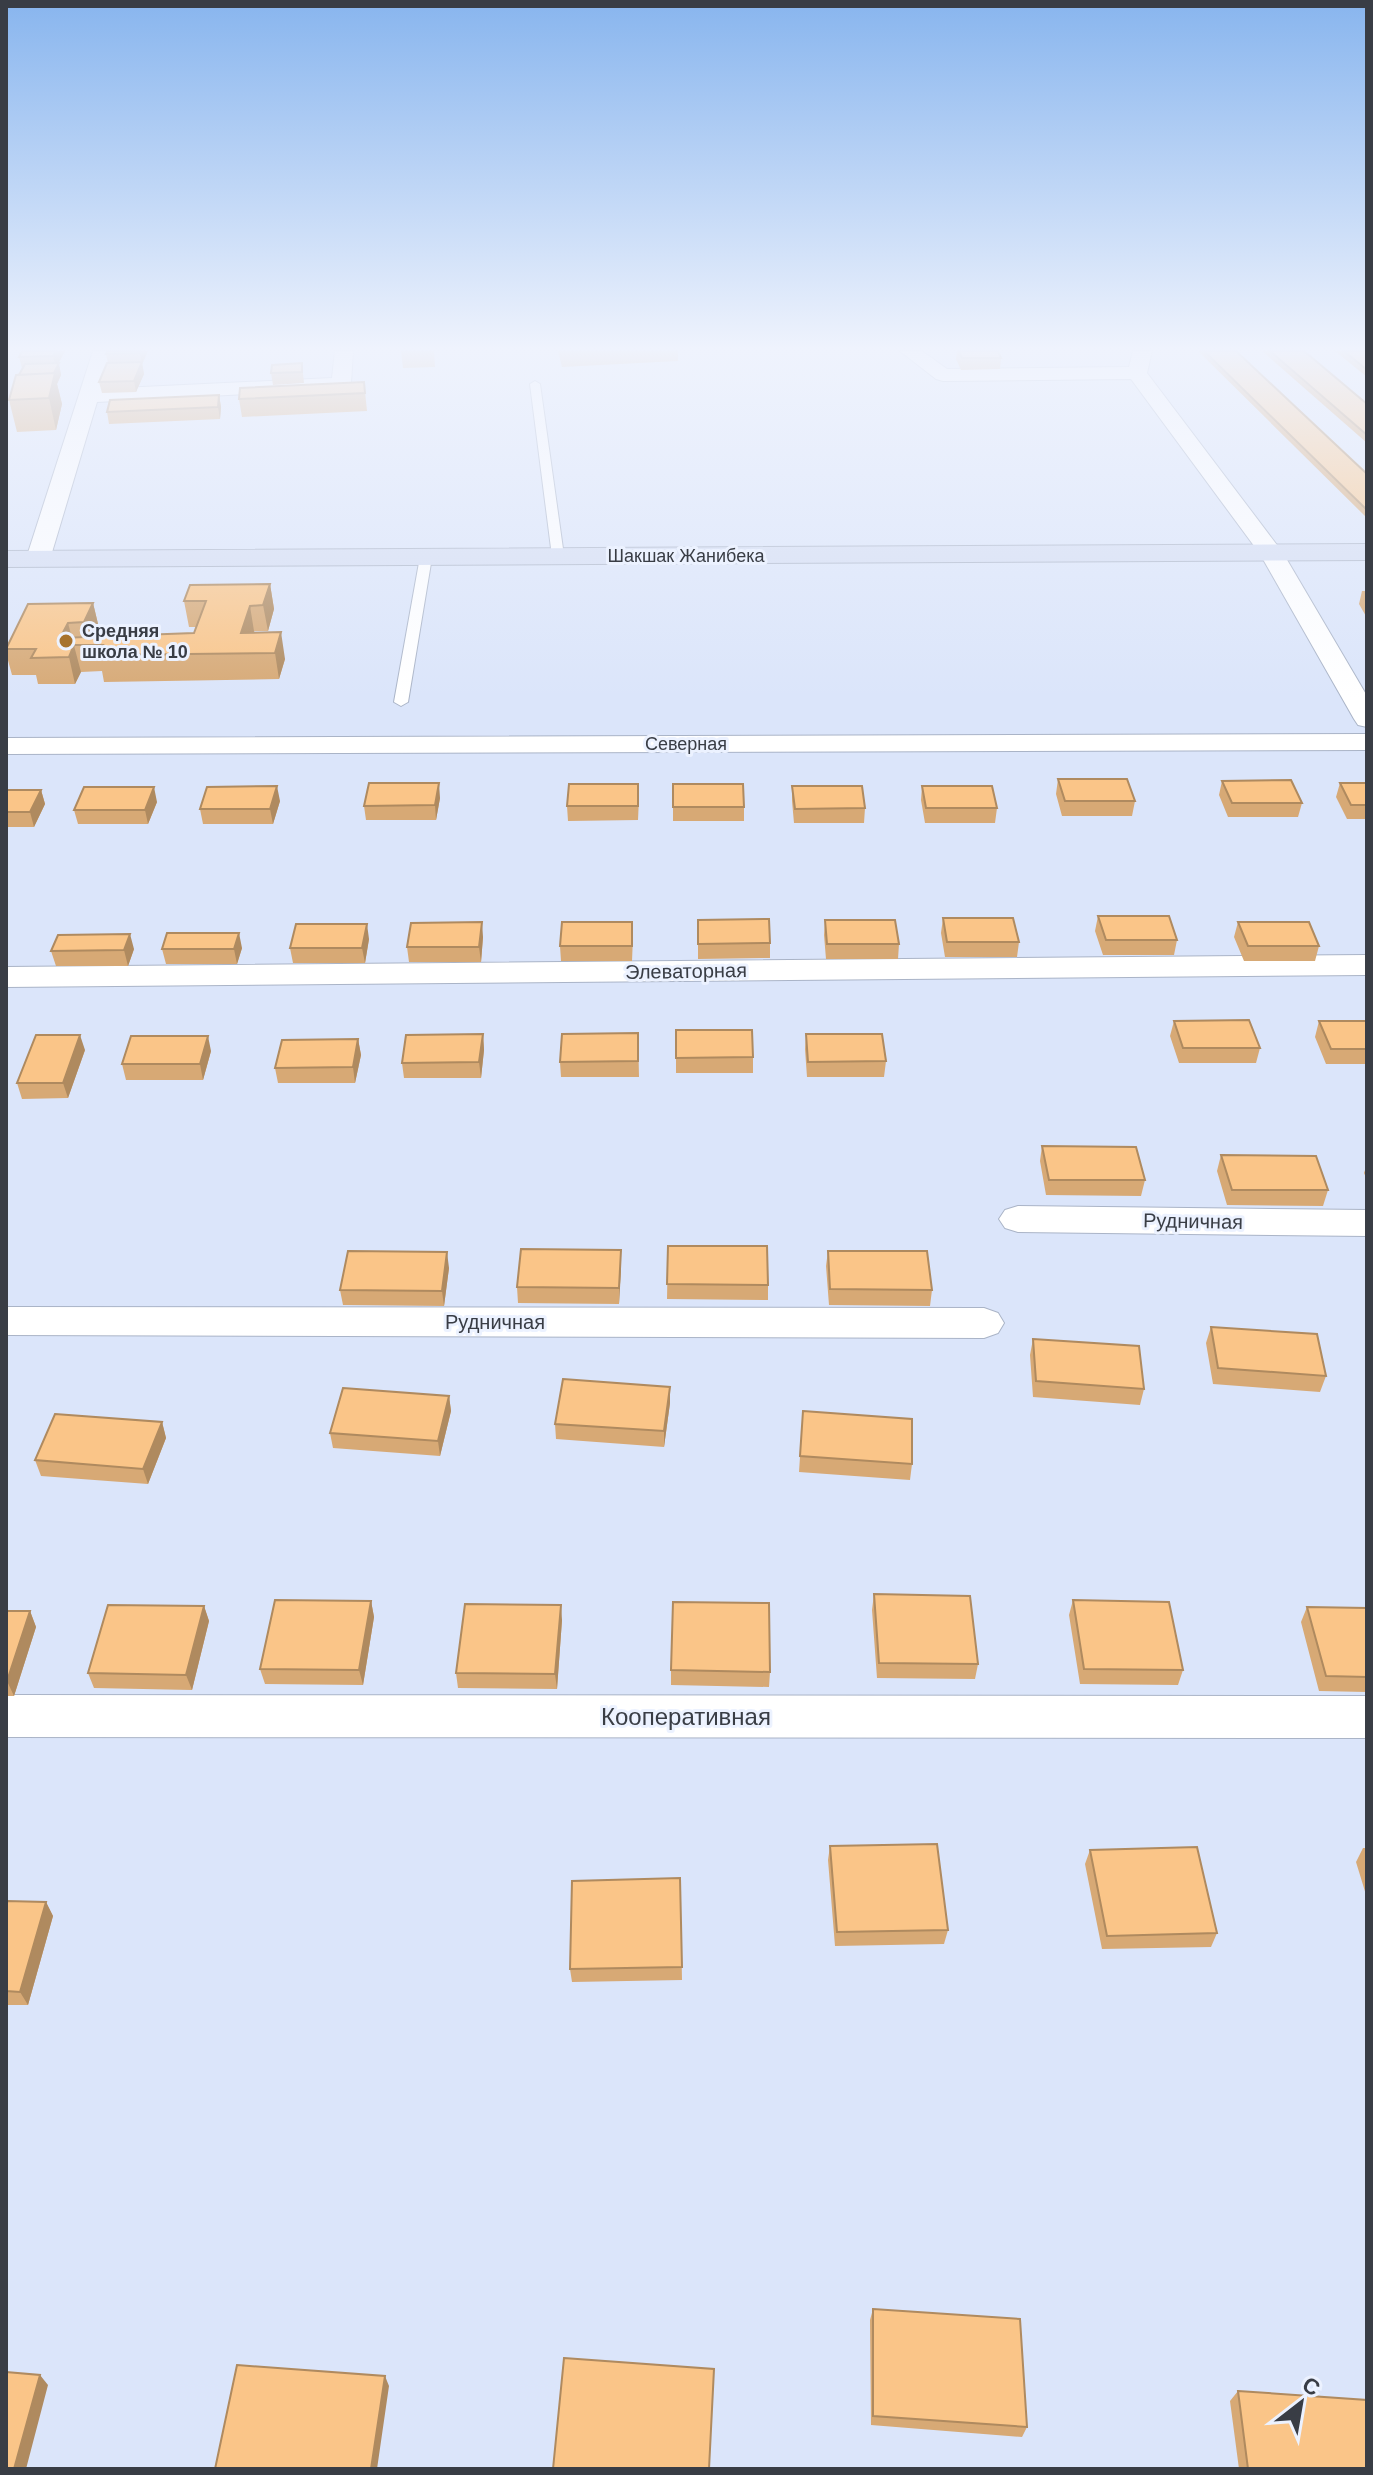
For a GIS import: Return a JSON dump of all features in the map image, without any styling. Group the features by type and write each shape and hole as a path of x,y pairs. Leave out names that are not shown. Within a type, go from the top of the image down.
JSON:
{"main road":[{"name":"Шакшак Жанибека","path":"6,559 1367,552"}],"street":[{"path":"38,559 67,466"},
{"path":"1207,466 1271,553 1367,719"},
{"name":"Северная","path":"6,746 1367,742"},
{"name":"Элеваторная","path":"6,977 1367,965"},
{"name":"Рудничная","path":"1018,1219 1367,1223"},
{"name":"Рудничная","path":"6,1321 984,1323"},
{"name":"Кооперативная","path":"6,1716 1367,1717"}],"lane":[{"path":"546,466 558,556"},
{"path":"401,702 426,557"}],"building":[{"path":"1322,466 1359,466 1367,474 1367,510"},
{"path":"270,584 263,605 250,606 241,633 281,632 275,653 98,655 103,645 74,645 69,657 31,658 36,649 6,649 28,604 93,603 84,622 68,623 60,638 194,633 206,601 184,601 190,585"},
{"path":"1058,779 1127,779 1135,801 1065,801"},
{"path":"1291,780 1302,803 1232,803 1222,781"},
{"path":"369,783 439,783 435,805 364,806"},
{"path":"1340,783 1367,783 1367,805 1351,805"},
{"path":"569,784 638,784 638,806 567,806"},
{"path":"673,784 743,784 744,807 673,807"},
{"path":"277,786 270,809 200,809 207,787"},
{"path":"792,786 862,786 865,808 795,809"},
{"path":"922,786 992,786 997,808 926,808"},
{"path":"84,787 154,787 145,810 74,810"},
{"path":"6,790 41,790 30,812 6,812"},
{"path":"1098,916 1169,916 1177,940 1106,940"},
{"path":"943,918 1013,918 1019,942 947,942"},
{"path":"769,919 770,943 698,944 698,920"},
{"path":"825,920 895,920 899,944 827,944"},
{"path":"482,922 479,947 407,947 411,923"},
{"path":"562,922 632,922 632,946 560,946"},
{"path":"1238,922 1309,922 1319,946 1248,946"},
{"path":"296,924 367,924 362,948 290,948"},
{"path":"167,933 239,933 234,949 162,949"},
{"path":"130,934 124,950 51,951 58,935"},
{"path":"1249,1020 1260,1048 1183,1048 1174,1021"},
{"path":"1319,1021 1367,1021 1367,1049 1331,1049"},
{"path":"676,1030 752,1030 753,1057 676,1058"},
{"path":"638,1033 638,1061 560,1062 562,1034"},
{"path":"483,1034 479,1062 402,1063 406,1035"},
{"path":"806,1034 882,1034 886,1061 808,1062"},
{"path":"36,1035 80,1035 63,1083 17,1083"},
{"path":"131,1036 208,1036 200,1064 122,1064"},
{"path":"358,1039 353,1067 275,1068 282,1040"},
{"path":"1042,1146 1136,1147 1145,1180 1049,1180"},
{"path":"1221,1155 1316,1156 1328,1190 1232,1190"},
{"path":"668,1246 767,1246 768,1285 667,1284"},
{"path":"521,1249 621,1250 619,1288 517,1287"},
{"path":"348,1251 447,1252 442,1291 340,1290"},
{"path":"828,1251 927,1251 932,1290 830,1289"},
{"path":"1211,1327 1317,1334 1326,1376 1218,1368"},
{"path":"1033,1339 1139,1346 1144,1389 1036,1381"},
{"path":"563,1379 670,1387 664,1431 555,1424"},
{"path":"343,1388 449,1396 438,1441 330,1433"},
{"path":"803,1411 912,1419 912,1464 800,1456"},
{"path":"55,1414 162,1422 143,1469 35,1460"},
{"path":"874,1594 970,1596 978,1664 879,1663"},
{"path":"275,1600 371,1601 359,1670 260,1669"},
{"path":"1073,1600 1169,1602 1183,1670 1084,1669"},
{"path":"673,1602 769,1603 770,1672 671,1670"},
{"path":"465,1604 561,1605 555,1674 456,1673"},
{"path":"108,1605 204,1606 186,1675 88,1673"},
{"path":"1307,1607 1367,1608 1367,1677 1326,1676"},
{"path":"6,1611 30,1611 7,1681 6,1681"},
{"path":"937,1844 948,1930 837,1932 830,1846"},
{"path":"1197,1847 1217,1933 1107,1936 1090,1850"},
{"path":"680,1878 682,1967 570,1969 572,1881"},
{"path":"6,1901 46,1902 20,1992 6,1991"},
{"path":"873,2309 1020,2319 1027,2427 873,2416"},
{"path":"564,2358 714,2369 709,2469 553,2469"},
{"path":"237,2365 385,2376 371,2469 215,2469"},
{"path":"6,2372 40,2375 14,2469 6,2469"},
{"path":"1238,2391 1367,2400 1367,2469 1248,2469"}],"place":[{"name":"Средняя школа № 10","path":"66,641"}]}
